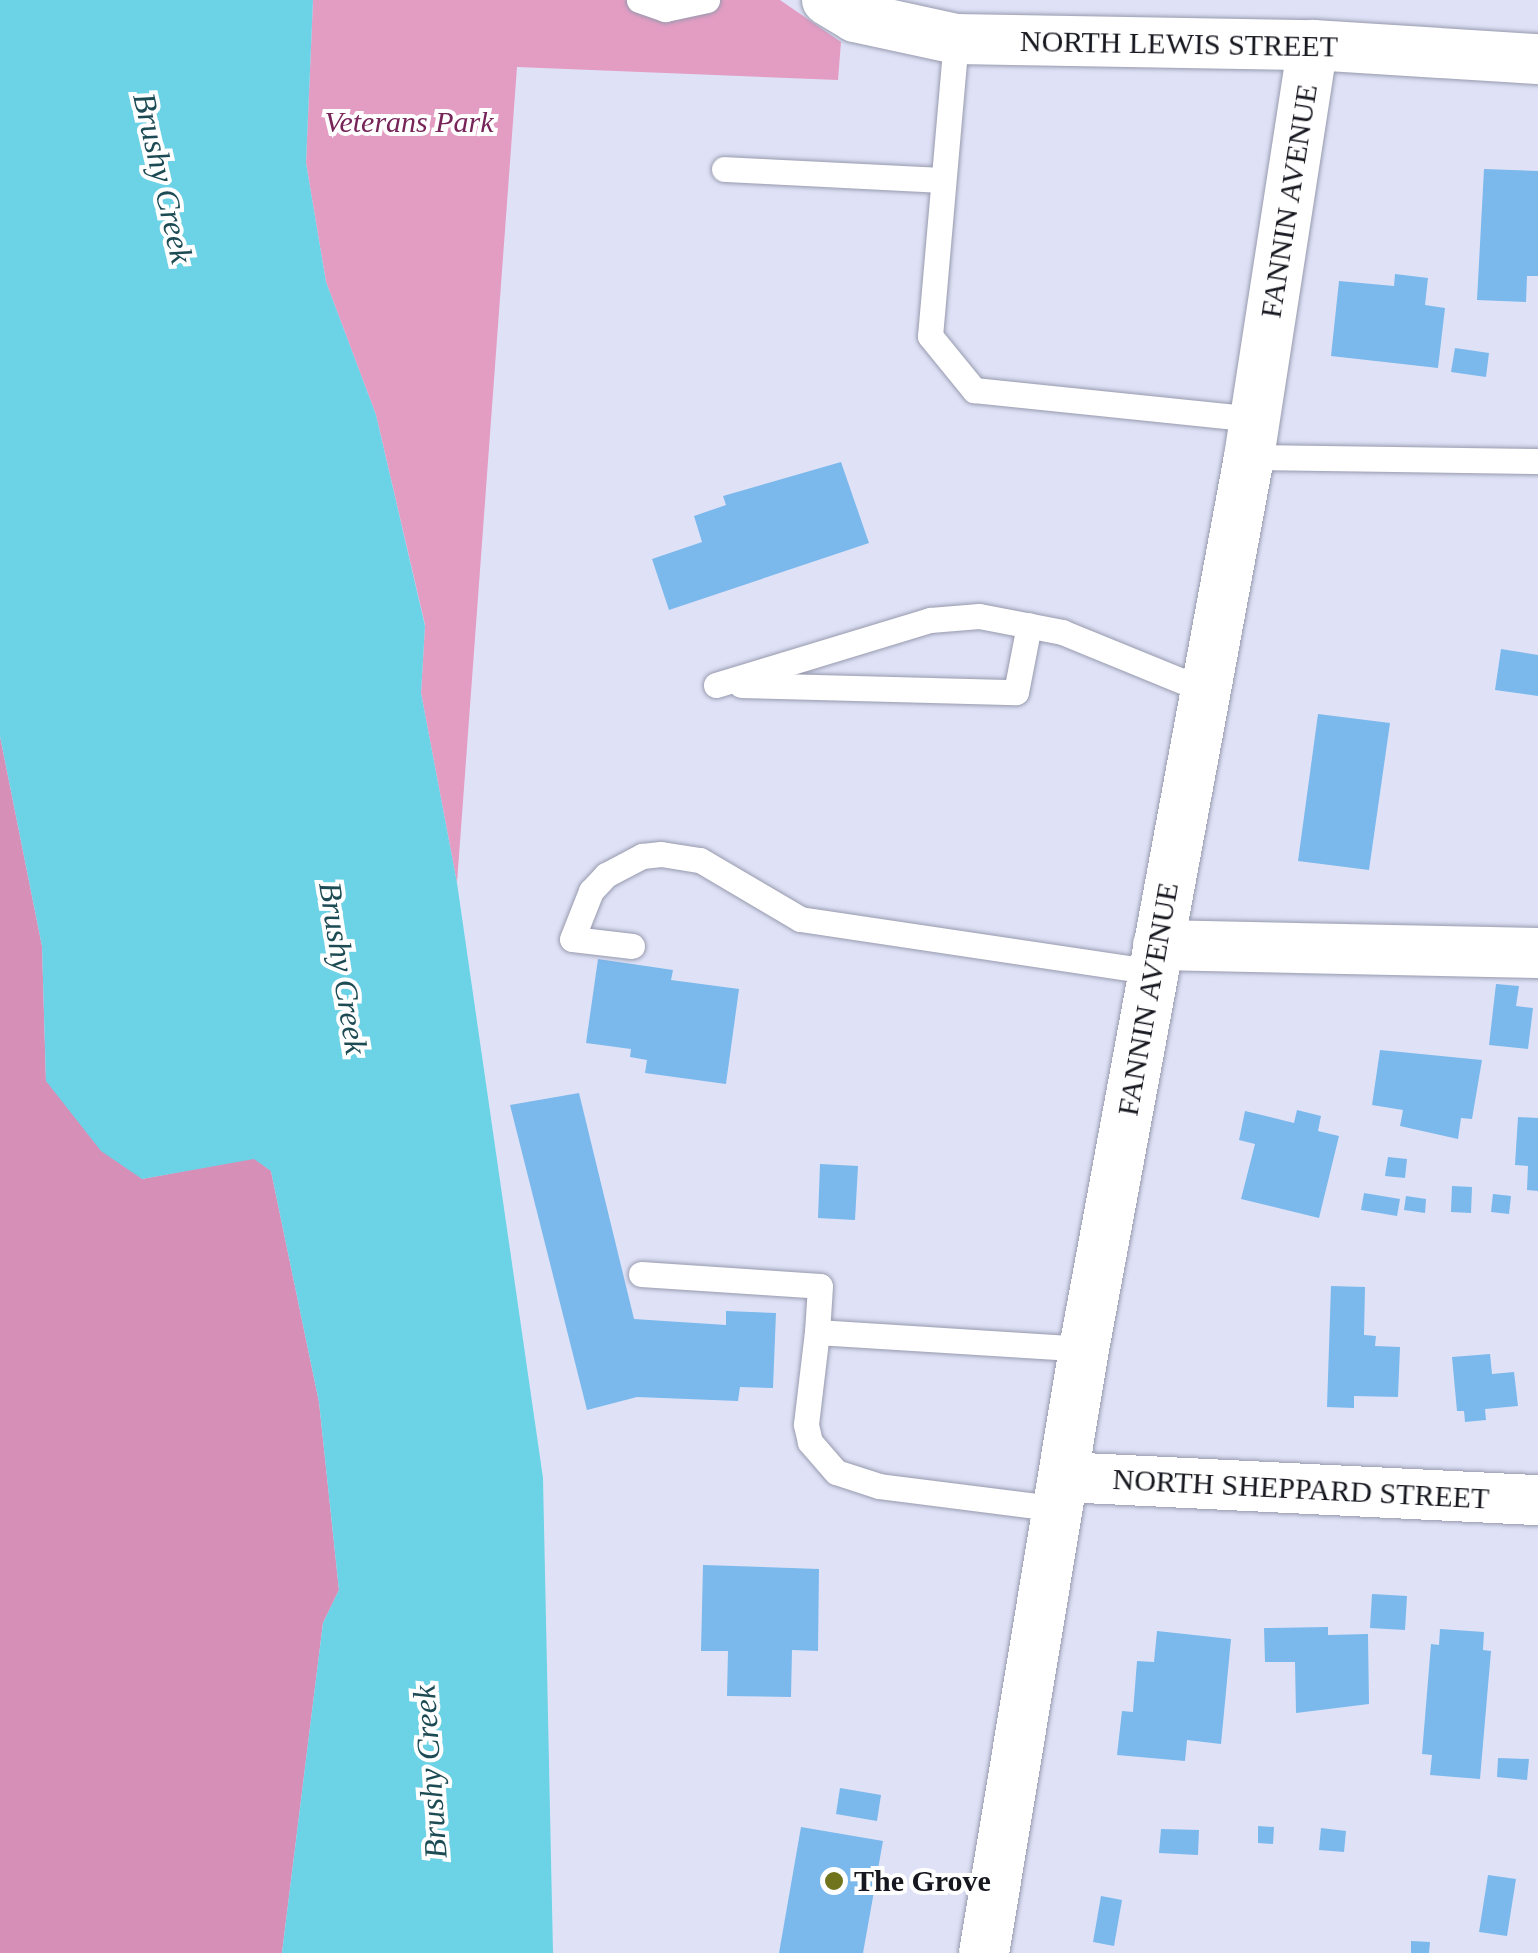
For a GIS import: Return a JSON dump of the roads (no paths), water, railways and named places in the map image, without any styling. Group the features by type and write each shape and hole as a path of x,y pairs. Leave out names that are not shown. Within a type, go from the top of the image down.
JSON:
{"street":[{"name":"NORTH LEWIS STREET","path":"827,0 855,17 956,39 1313,45 1538,59"},
{"name":"FANNIN AVENUE","path":"984,1953 1084,1349 1202,689 1252,438 1313,45"},
{"path":"1156,958 1538,953"},
{"name":"NORTH SHEPPARD STREET","path":"1062,1493 1538,1500"}],"lane":[{"path":"640,0 666,10 707,0"},
{"path":"956,39 940,180 930,336 974,390 1252,438 1538,461"},
{"path":"724,170 940,180"},
{"path":"1029,624 1016,692 716,685 930,620 995,616 1029,624 1092,642 1202,689"},
{"path":"632,946 572,939 591,891 606,875 642,856 661,854 700,860 800,920 1156,958"},
{"path":"641,1274 820,1286 806,1424 810,1442 836,1472 878,1486 1062,1493"},
{"path":"817,1332 1084,1349"}],"water":[{"name":"Brushy Creek","path":"0,0 313,0 306,163 326,282 376,415 425,626 421,693 457,883 543,1478 553,1953 282,1953 323,1623 339,1590 319,1402 271,1171 254,1159 142,1179 101,1151 46,1081 42,946 0,736"}],"place":[{"name":"The Grove","path":"834,1881"}],"park label":[{"name":"Veterans Park","path":"409,122"}]}
